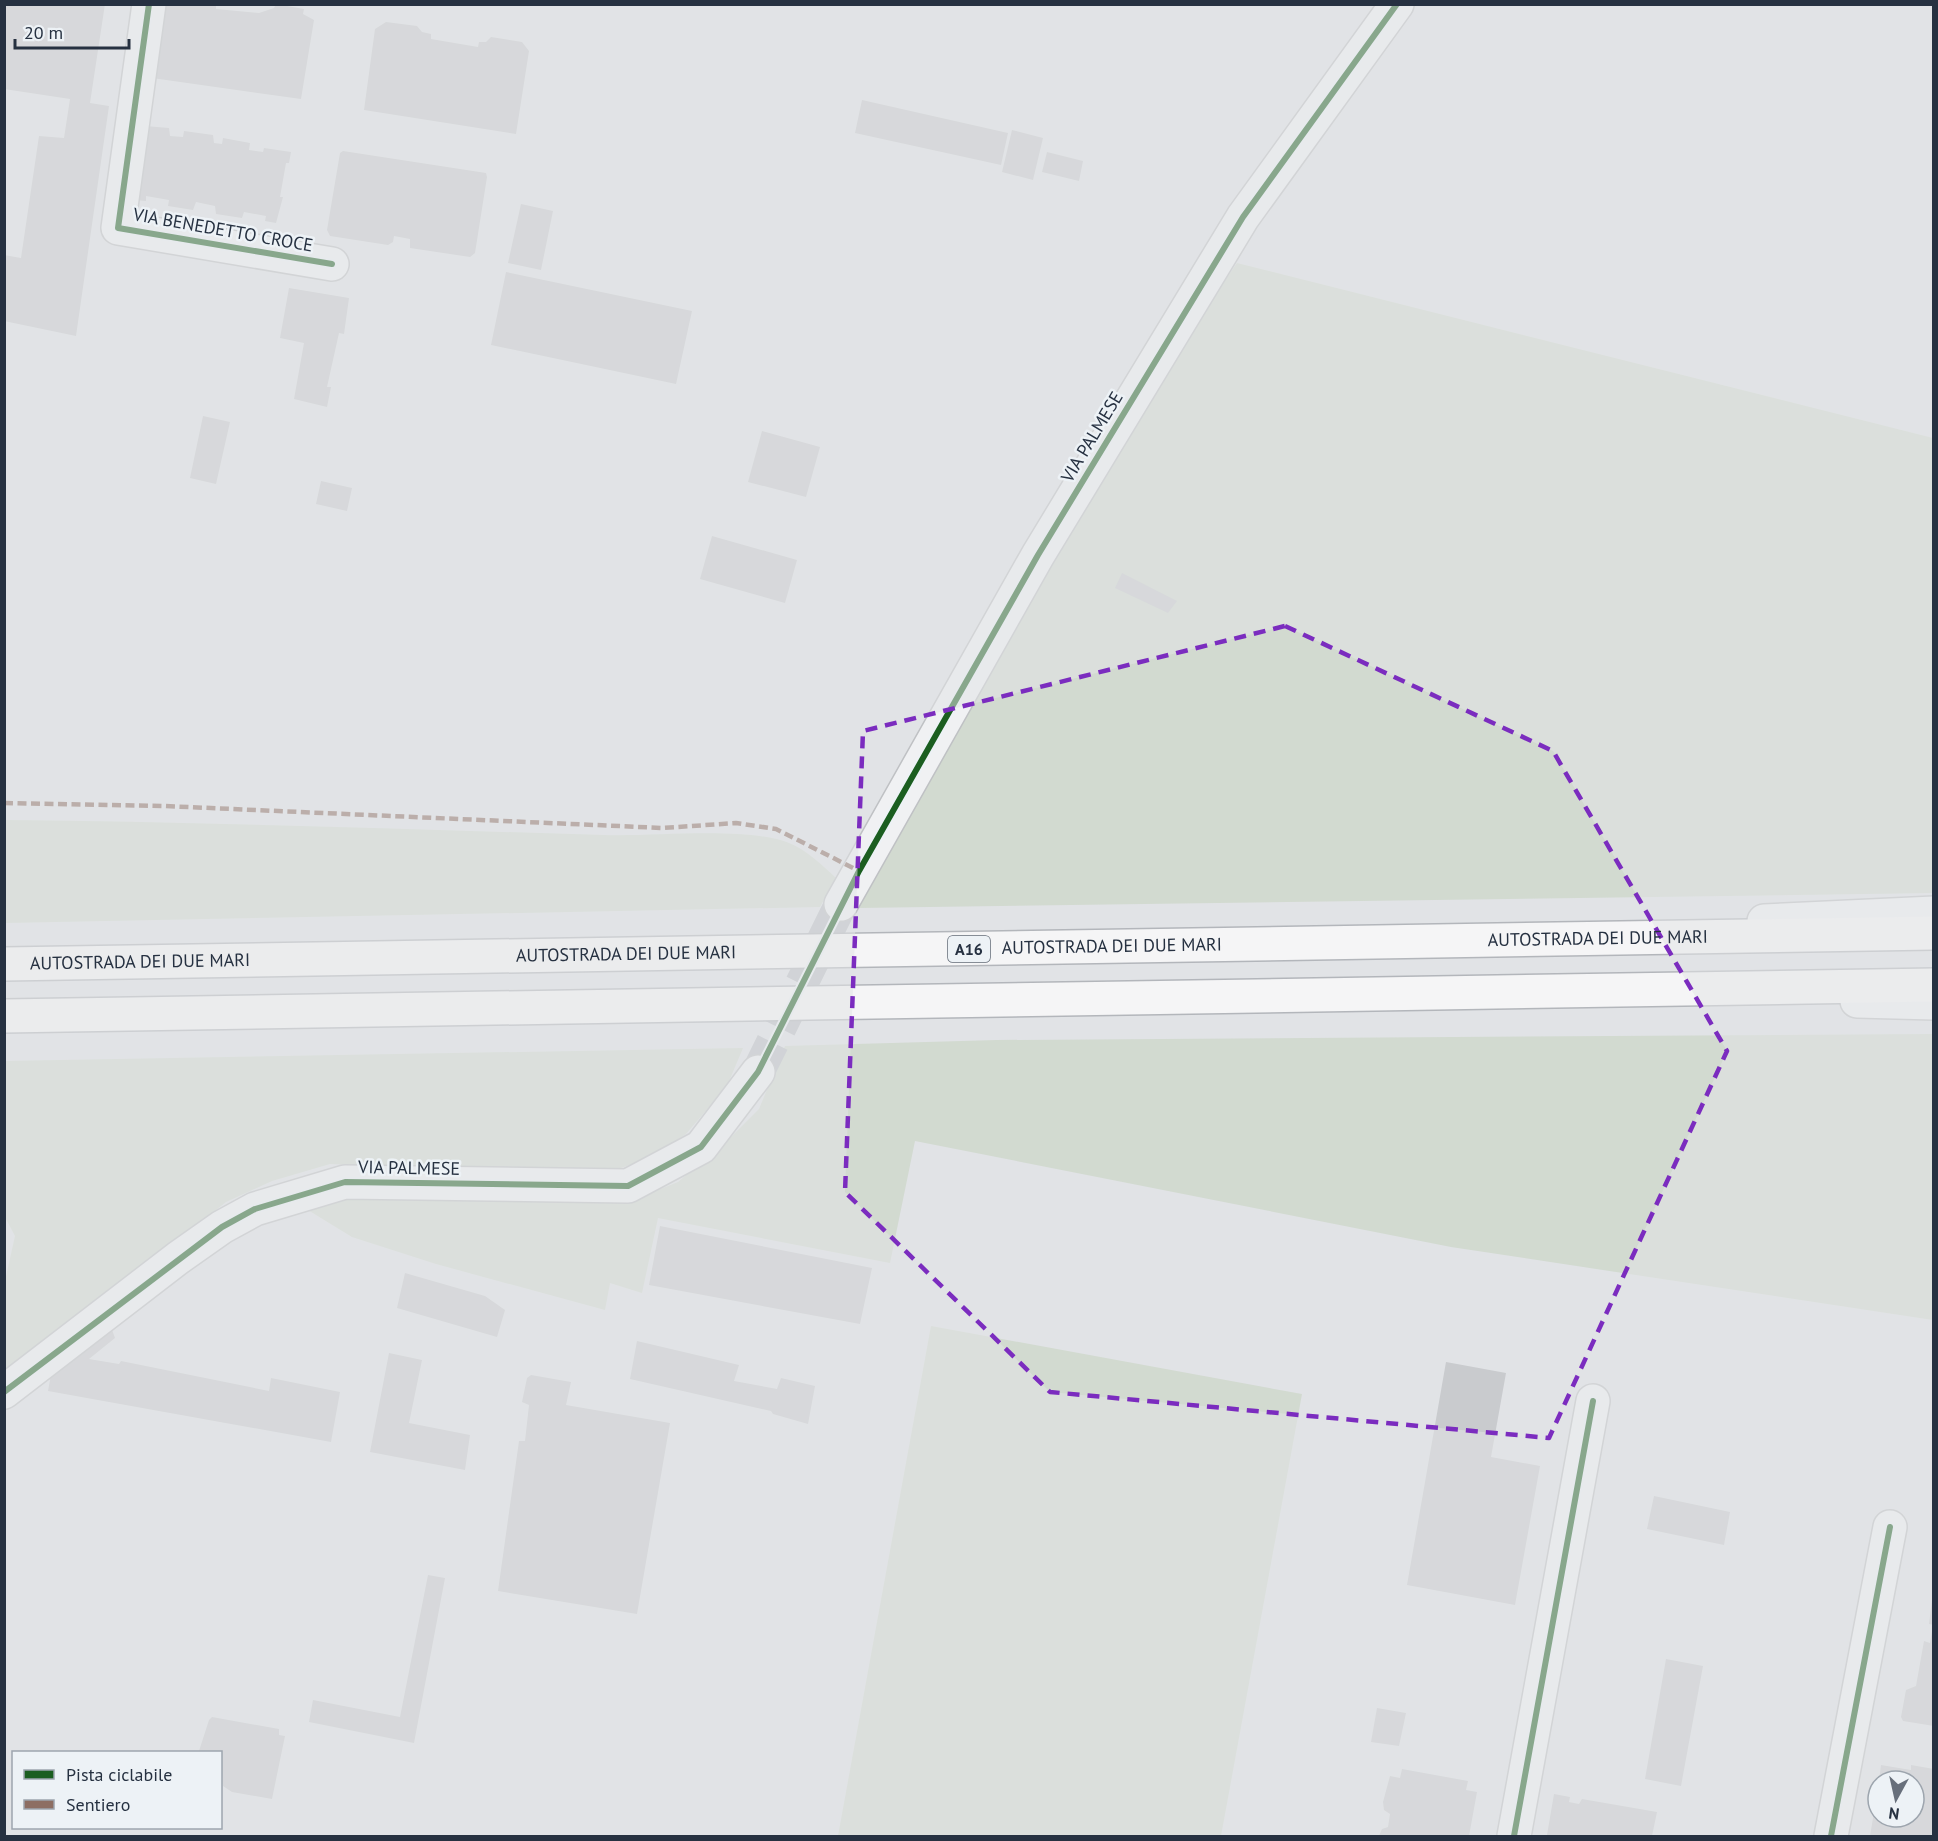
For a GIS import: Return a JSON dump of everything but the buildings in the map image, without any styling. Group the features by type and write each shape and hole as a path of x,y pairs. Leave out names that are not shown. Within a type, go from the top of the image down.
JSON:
{"highway":[{"name":"AUTOSTRADA DEI DUE MARI","path":"4,964 1934,933"},
{"path":"4,1016 1934,985"}],"street":[{"name":"VIA BENEDETTO CROCE","path":"149,4 118,228 332,264"},
{"name":"VIA PALMESE","path":"842,904 1038,555 1243,217 1397,4"},
{"path":"1250,944 1934,913"},
{"path":"1402,993 1934,1003"},
{"name":"VIA PALMESE","path":"4,1392 178,1258 222,1227 255,1209 345,1182 627,1186 701,1147 758,1072"},
{"path":"1514,1836 1593,1401"},
{"path":"1831,1836 1890,1527"}],"highlighted area":[{"path":"1285,626 1553,751 1727,1051 1549,1438 1050,1392 845,1192 863,731"}],"shaded area":[{"path":"1237,263 1933,438 1933,893 858,908 993,662 1086,500 1134,420"},
{"path":"4,820 604,835 699,833 749,835 771,838 796,846 836,878 820,907 5,923"},
{"path":"1933,1034 1933,1320 1451,1247 915,1141 890,1263 658,1218 642,1293 610,1283 605,1310 436,1264 352,1237 303,1207 348,1193 638,1198 678,1182 730,1138 759,1109 785,1046 997,1040"},
{"path":"743,1048 727,1086 686,1134 649,1158 604,1174 330,1164 272,1181 226,1202 5,1377 5,1281 15,1236 5,1217 5,1061"},
{"path":"931,1326 1302,1394 1221,1836 838,1836"}],"tunnel":[{"path":"758,1072 841,904"}],"marked path":[{"path":"4,803 164,806 663,828 736,823 776,829 859,871"}],"cycle path":[{"path":"149,4 118,228 332,264"},
{"path":"4,1392 222,1227 255,1209 345,1182 628,1186 701,1147 758,1072 859,871 1038,555 1243,217 1397,4"},
{"path":"1514,1836 1593,1401"},
{"path":"1831,1836 1890,1527"}]}
